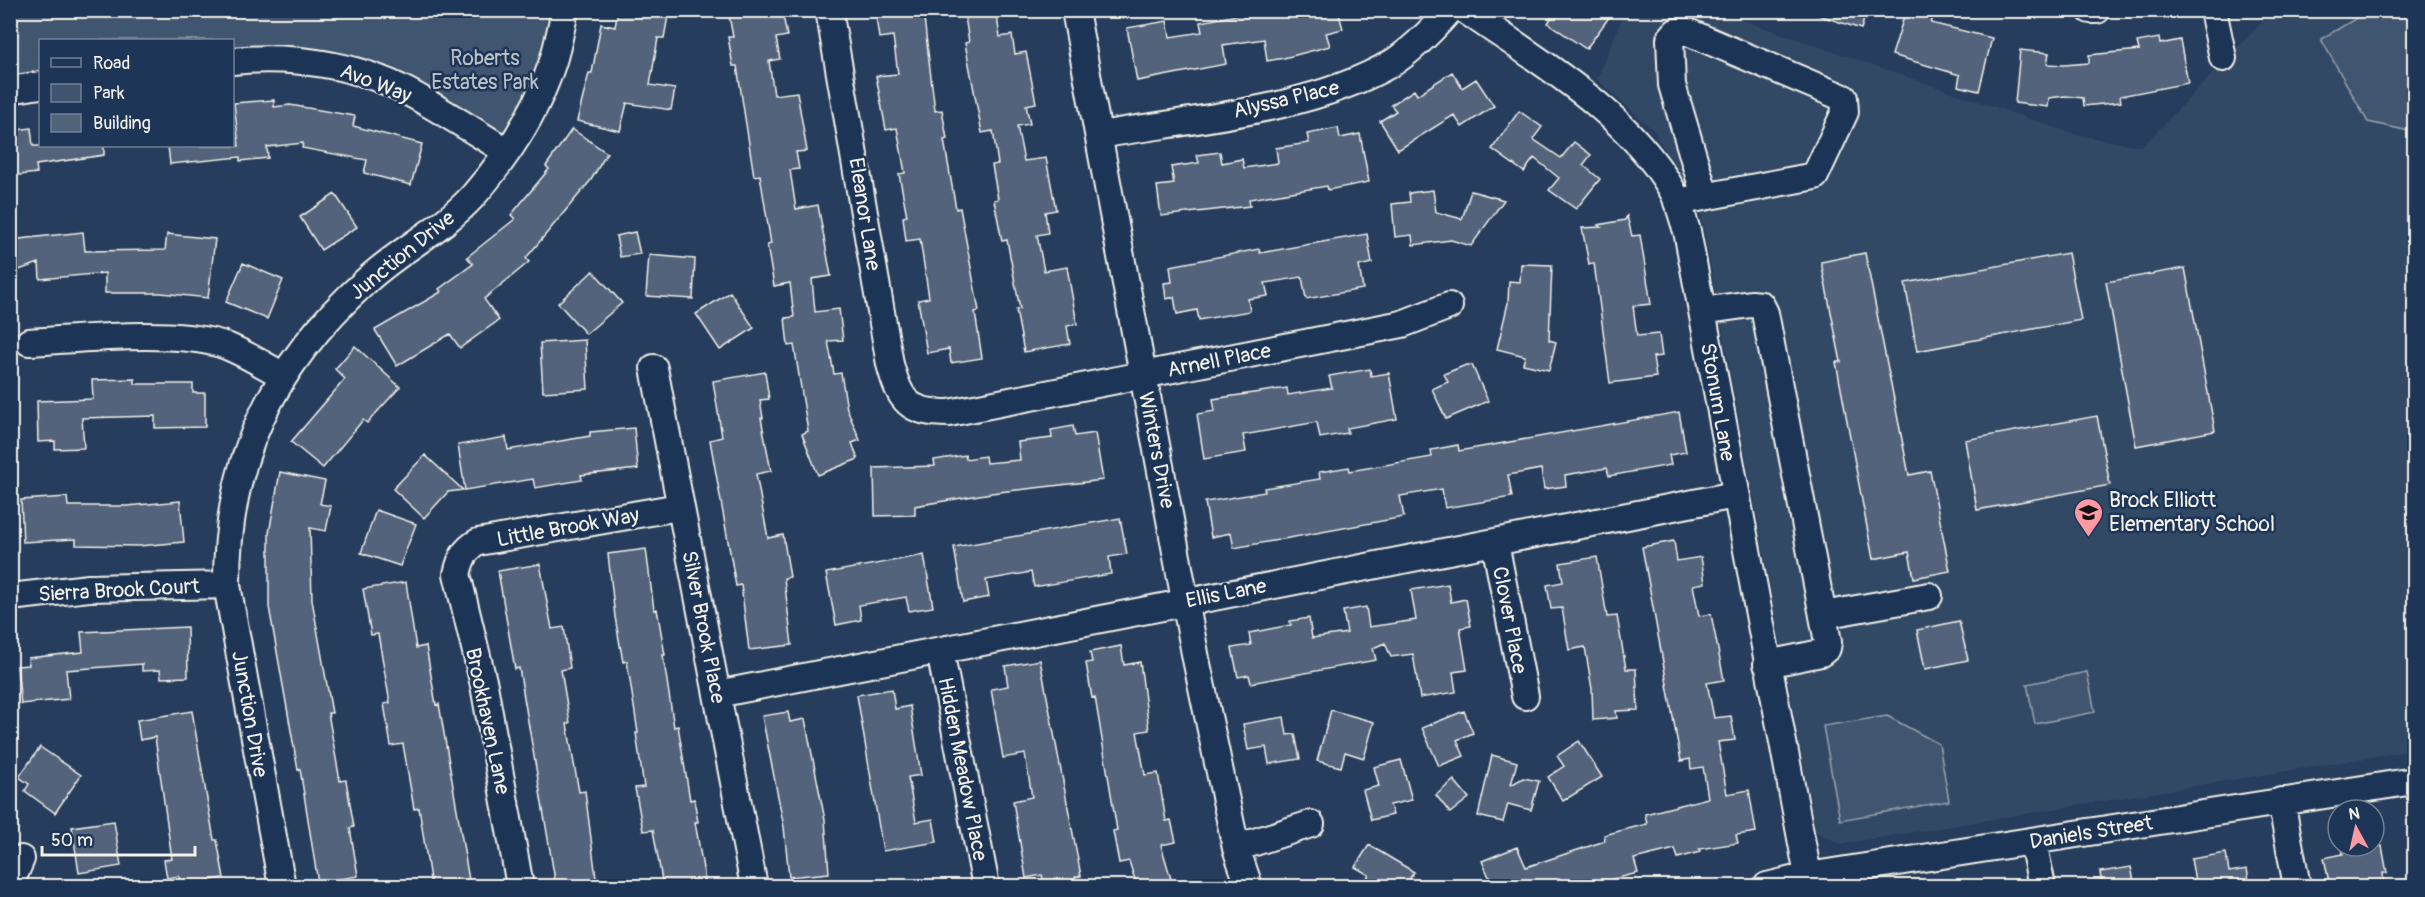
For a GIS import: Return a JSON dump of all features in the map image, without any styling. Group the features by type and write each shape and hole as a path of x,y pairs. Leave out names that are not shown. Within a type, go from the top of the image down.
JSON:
{"street":[{"name":"Junction Drive","path":"282,886 227,585 227,554 234,496 244,456 267,400 282,375 314,333 367,280 449,218 473,195 506,151 526,122 552,64 565,10"},
{"name":"Eleanor Lane","path":"829,10 890,364 896,388 906,403 916,409"},
{"name":"Winters Drive","path":"1075,10 1186,601 1236,848 1249,886"},
{"name":"Alyssa Place","path":"1099,135 1279,104 1347,85 1394,62 1450,10"},
{"name":"Stonum Lane","path":"1465,10 1558,74 1609,116 1651,157 1673,190 1687,231 1809,881"},
{"path":"2090,10 2097,10"},
{"path":"2213,10 2223,58"},
{"path":"1677,202 1815,176 1845,112 1844,98 1688,33 1676,32 1670,39 1672,85 1705,196"},
{"name":"Avo Way","path":"234,61 257,58 307,61 351,70 406,90 506,151"},
{"path":"10,90 39,85"},
{"path":"1702,312 1751,304 1761,305 1766,313 1823,615 1827,648 1821,652 1767,664"},
{"name":"Arnell Place","path":"916,409 931,413 949,412 1142,376 1402,324 1449,306"},
{"path":"28,342 99,338 188,338 222,344 282,375"},
{"name":"Silver Brook Place","path":"654,368 754,886"},
{"name":"Ellis Lane","path":"717,694 1735,495"},
{"name":"Little Brook Way","path":"462,556 469,547 478,542 680,507"},
{"name":"Clover Place","path":"1495,543 1525,696"},
{"name":"Brookhaven Lane","path":"462,556 457,574 484,685 520,886"},
{"name":"Sierra Brook Court","path":"10,597 88,588 227,585"},
{"path":"1823,615 1929,596"},
{"name":"Hidden Meadow Place","path":"940,651 986,886"},
{"name":"Daniels Street","path":"1767,886 2415,781"},
{"path":"2281,801 2297,886"},
{"path":"1236,848 1311,825"},
{"path":"2033,842 2042,886"},
{"path":"10,885 21,859"}],"shaded area":[{"name":"Brock Elliott Elementary School","path":"1625,11 1715,11 2077,135 2142,147 2273,11 2414,11 2414,750 1841,844 1816,832 1701,214 1654,131 1597,79"}],"green space":[{"path":"2370,10 2414,11 2414,132 2368,122 2321,39"},
{"name":"Roberts Estates Park","path":"11,11 565,11 506,151 406,91 234,61 234,39 39,39 39,85 11,90"},
{"path":"2087,672 2095,712 2035,724 2027,684"},
{"path":"1887,716 1939,744 1949,801 1840,820 1823,726"}],"building":[{"path":"618,10 668,16 664,38 658,38 650,85 675,89 671,110 627,103 620,131 577,121 589,73 592,73 601,24 615,27"},
{"path":"728,10 782,10 787,36 776,38 780,59 769,61 774,95 797,92 807,151 796,152 799,169 790,170 796,209 818,205 831,276 812,279 815,312 839,309 843,340 828,341 834,374 841,373 847,409 860,440 852,443 858,459 818,475 802,434 808,431 794,345 788,346 785,318 794,317 790,283 774,286 767,245 771,244 760,175 754,176 737,66 733,66 728,37 733,37"},
{"path":"875,10 923,10 935,111 942,110 947,139 944,140 956,209 960,208 979,311 975,312 982,358 951,363 949,349 927,353 918,300 929,298 920,239 906,241 903,217 907,216 899,174 905,173 897,128 886,130 876,76 898,74 893,36 879,38"},
{"path":"964,10 996,10 1000,37 1012,35 1015,54 1026,52 1036,103 1026,105 1030,124 1017,126 1024,161 1046,158 1056,210 1045,212 1048,233 1037,235 1044,271 1067,267 1077,324 1067,326 1070,344 1024,352 1016,310 1020,309 1007,240 1002,241 994,200 998,199 992,165 998,164 993,131 982,133 965,43 969,42"},
{"path":"1242,10 1338,10 1343,29 1326,33 1330,46 1267,61 1264,39 1223,45 1226,64 1137,81 1127,28 1167,21 1170,37 1202,32 1200,22 1243,14"},
{"path":"1556,10 1601,10 1610,16 1586,49 1548,23"},
{"path":"1816,10 1867,10 1861,29 1815,14"},
{"path":"1906,10 1921,10 1934,15 1931,23 1992,38 1979,91 1958,86 1960,75 1892,55"},
{"path":"2159,38 2160,44 2180,40 2188,83 2120,96 2121,102 2084,106 2083,98 2065,96 2049,98 2048,107 2015,103 2020,50 2049,53 2047,64 2089,63 2089,55 2139,50 2137,42"},
{"path":"1452,72 1462,88 1476,79 1494,106 1462,127 1454,115 1398,150 1380,121 1396,111 1391,105 1414,90 1417,95"},
{"path":"274,100 274,107 290,105 355,116 353,126 422,144 411,185 364,173 367,160 302,148 303,143 267,147 268,158 240,161 240,157 170,164 168,147 239,146 234,103"},
{"path":"1519,111 1542,127 1533,139 1561,158 1574,142 1591,155 1583,165 1600,179 1576,209 1549,190 1559,178 1534,158 1524,172 1492,149"},
{"path":"31,128 33,146 104,147 104,155 36,165 37,173 10,176 10,131"},
{"path":"1338,128 1340,138 1360,134 1369,182 1328,190 1327,186 1249,199 1250,206 1161,216 1157,186 1174,184 1171,167 1199,163 1197,155 1220,152 1222,163 1242,159 1244,168 1278,163 1276,148 1309,143 1307,134"},
{"path":"572,129 607,153 591,180 526,258 529,262 484,299 499,320 460,348 450,334 397,366 375,330 441,292 439,289 473,264 467,257 515,219 511,215 549,169 546,166"},
{"path":"1433,190 1436,212 1462,219 1471,191 1504,200 1471,246 1451,240 1413,245 1412,235 1395,237 1392,204 1410,202 1409,193"},
{"path":"335,194 357,227 321,250 300,217"},
{"path":"1627,216 1632,236 1640,235 1651,304 1633,306 1637,336 1659,334 1662,356 1653,357 1656,377 1610,383 1594,263 1589,264 1582,228 1601,227 1598,225 1625,220"},
{"path":"83,232 85,251 165,250 167,234 215,239 208,298 161,293 105,293 105,273 40,279 39,263 10,273 10,240"},
{"path":"635,232 640,254 620,257 616,236"},
{"path":"1367,234 1372,263 1359,266 1363,289 1306,299 1302,277 1265,283 1268,296 1248,299 1250,311 1199,320 1197,310 1177,314 1174,297 1166,299 1164,283 1172,282 1170,266 1259,249 1260,253"},
{"path":"1865,253 1909,475 1930,471 1950,571 1914,578 1909,552 1873,559 1836,362 1841,362 1821,262"},
{"path":"2068,253 2081,320 1917,351 1905,283"},
{"path":"649,255 695,259 693,299 646,296"},
{"path":"243,263 283,280 267,319 226,302"},
{"path":"1521,264 1552,265 1549,340 1556,342 1549,370 1523,364 1525,356 1497,349 1508,303 1509,281 1520,282"},
{"path":"2185,268 2215,431 2136,446 2106,282"},
{"path":"593,271 622,303 586,334 558,303"},
{"path":"730,292 754,328 720,350 696,314"},
{"path":"585,340 588,389 543,392 540,343"},
{"path":"355,346 400,387 367,423 363,420 323,468 291,442 345,379 335,369"},
{"path":"1466,365 1472,365 1488,401 1446,419 1432,389 1448,382 1444,374"},
{"path":"1370,369 1371,376 1389,373 1397,419 1347,428 1348,433 1320,438 1317,422 1243,435 1246,452 1204,459 1197,414 1215,411 1213,399 1287,388 1288,395 1332,388 1329,376"},
{"path":"765,372 769,399 760,400 763,418 761,418 771,471 756,474 768,538 783,535 790,577 784,578 792,645 749,650 741,585 736,586 710,440 722,437 713,381"},
{"path":"135,379 135,384 193,384 193,393 205,393 205,427 155,428 155,416 82,418 84,448 55,449 55,441 38,442 37,401 93,399 92,380"},
{"path":"1679,412 1686,452 1669,455 1671,465 1609,476 1607,468 1565,475 1566,486 1544,489 1541,469 1508,475 1512,497 1445,508 1442,489 1400,496 1404,517 1234,548 1231,533 1211,537 1205,502 1265,492 1264,488 1320,479 1319,472 1349,467 1350,471 1432,457 1431,450 1458,445 1459,451"},
{"path":"2097,416 2110,485 1977,510 1965,440"},
{"path":"1073,426 1075,436 1095,433 1103,480 991,493 915,506 915,515 875,516 874,468 935,466 934,460 965,455 966,459 985,456 986,463 1020,460 1018,442 1052,438 1051,430"},
{"path":"634,428 638,469 581,475 582,480 535,488 533,479 465,490 458,445 506,437 508,450 590,436 590,432"},
{"path":"425,455 463,490 448,492 424,518 393,489"},
{"path":"280,472 325,481 320,504 331,506 326,531 310,528 312,600 332,713 328,713 340,781 346,780 354,827 350,828 358,876 318,883 300,769 298,770 269,607 269,533"},
{"path":"67,497 68,506 127,506 180,501 184,542 139,546 76,545 76,539 23,542 21,500"},
{"path":"376,510 416,524 400,566 361,553"},
{"path":"1120,518 1127,554 1109,557 1111,574 1034,587 1031,572 986,580 989,597 963,602 954,547"},
{"path":"1674,541 1677,561 1701,557 1705,583 1693,585 1699,616 1711,614 1724,680 1707,683 1714,718 1731,716 1735,740 1718,742 1727,794 1749,790 1756,832 1736,835 1738,843 1699,849 1700,852 1678,858 1675,849 1634,859 1638,873 1586,886 1493,886 1482,861 1517,847 1526,867 1605,841 1604,835 1647,824 1645,814 1708,798 1703,767 1691,769 1690,759 1681,761 1642,547"},
{"path":"646,549 654,610 657,609 665,655 663,655 674,727 678,726 690,800 694,799 698,822 695,822 706,886 663,886 653,830 643,831 635,788 644,787 636,733 638,733 627,661 623,662 615,617 608,554"},
{"path":"924,555 933,607 909,611 906,597 859,605 861,620 836,625 826,573"},
{"path":"1597,557 1607,617 1617,616 1626,669 1636,669 1638,710 1616,711 1617,718 1593,720 1592,689 1585,647 1569,650 1562,608 1551,609 1547,585 1563,582 1560,563"},
{"path":"540,564 552,629 564,627 570,668 561,670 570,723 567,724 579,792 585,791 597,886 556,886 519,668 515,669 498,571"},
{"path":"406,582 416,648 426,646 436,705 439,704 470,886 431,886 419,808 414,809 403,744 391,746 384,704 390,703 378,634 371,635 363,589"},
{"path":"1448,584 1451,602 1466,599 1471,626 1460,628 1467,670 1453,672 1456,692 1420,698 1413,654 1391,657 1385,643 1373,648 1376,660 1251,683 1249,675 1238,677 1232,648 1251,645 1249,633 1291,625 1290,621 1309,618 1312,638 1347,633 1343,611 1366,607 1369,627 1416,620 1411,590"},
{"path":"1959,621 1968,660 1925,669 1917,630"},
{"path":"187,627 188,677 161,678 160,670 142,671 142,664 66,670 69,699 21,704 17,666 29,665 28,658 83,652 81,632"},
{"path":"1121,646 1124,665 1140,662 1149,730 1137,732 1145,775 1158,773 1166,821 1171,820 1176,842 1161,845 1173,886 1137,886 1129,861 1119,863 1113,831 1117,830 1095,697 1092,698 1086,663 1092,662 1090,652"},
{"path":"1040,660 1081,876 1075,877 1076,886 1045,886 1042,875 1026,878 1013,801 1032,797 1025,754 1003,758 991,689 1008,686 1005,666"},
{"path":"892,689 895,709 910,706 921,775 908,777 916,822 933,819 937,842 883,851 857,695"},
{"path":"1331,710 1374,722 1364,758 1345,752 1341,767 1317,761"},
{"path":"192,711 214,840 217,840 224,878 180,885 179,876 167,878 164,860 172,859 155,737 140,740 137,720"},
{"path":"1464,711 1473,733 1457,740 1464,756 1439,766 1422,728"},
{"path":"788,712 790,722 805,719 825,820 829,873 789,877 784,827 762,716"},
{"path":"1284,717 1287,735 1295,734 1300,759 1269,764 1266,747 1248,750 1243,724"},
{"path":"1579,741 1602,777 1563,801 1548,777 1564,766 1557,756"},
{"path":"40,747 81,775 55,813 25,791 29,784 19,777"},
{"path":"1492,755 1517,762 1511,785 1523,778 1539,781 1531,810 1508,804 1503,822 1478,816"},
{"path":"1401,760 1412,800 1390,805 1393,815 1371,820 1363,790 1379,786 1374,767"},
{"path":"1454,780 1469,798 1450,813 1436,795"},
{"path":"114,821 121,866 79,873 72,827"},
{"path":"1369,845 1414,872 1405,886 1362,886 1369,875 1355,867"},
{"path":"2226,853 2229,872 2247,869 2250,886 2196,886 2191,859"},
{"path":"2324,858 2384,858 2387,873 2383,873 2384,886 2334,886 2333,881 2329,882"},
{"path":"2131,867 2135,886 2102,886 2100,872"}],"place":[{"name":"Brock Elliott Elementary School","path":"2088,538"}]}
